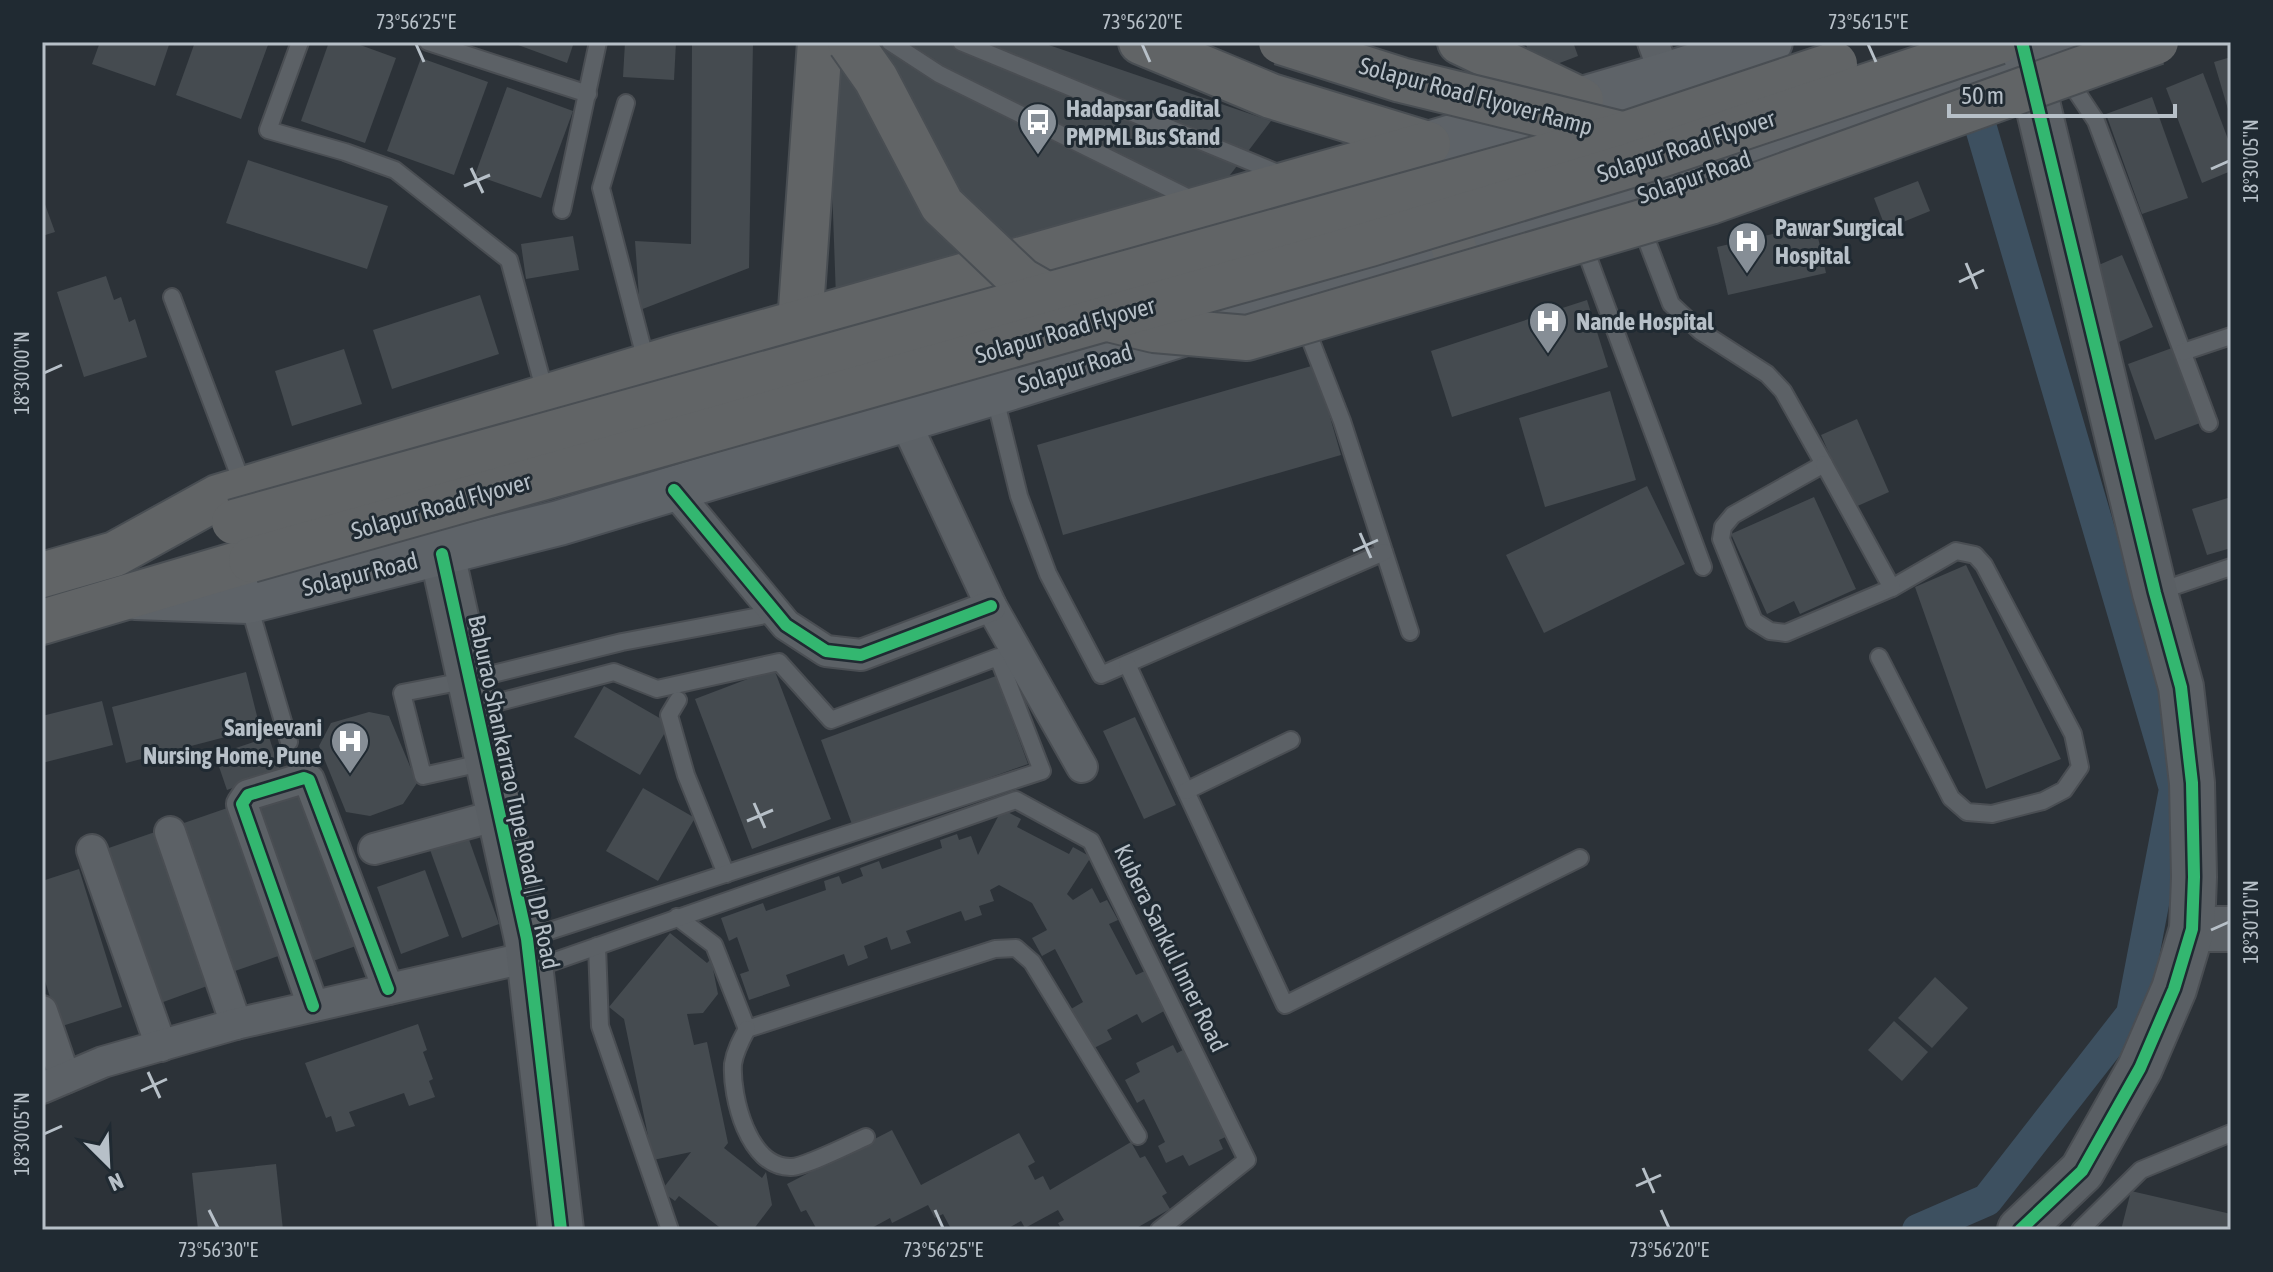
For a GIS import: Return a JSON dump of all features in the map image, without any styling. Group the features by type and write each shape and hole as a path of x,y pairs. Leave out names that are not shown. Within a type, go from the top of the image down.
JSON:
{"highway":[{"path":"800,323 820,42"},
{"path":"850,42 876,79 942,205 1021,280 1075,311 1154,330 1247,338 1710,202 2156,42"},
{"path":"1141,42 1271,96 1428,144"},
{"name":"Solapur Road Flyover Ramp","path":"1281,42 1401,80 1625,134"},
{"path":"1297,42 1314,63 1339,117"},
{"path":"1460,42 1581,100"},
{"name":"Solapur Road Flyover","path":"42,622 125,597 244,543 1625,134 1902,42"},
{"name":"Solapur Road Flyover","path":"42,575 115,554 244,543 1384,239 1631,165 2032,52"},
{"path":"244,543 546,397 1428,144"},
{"path":"1428,144 1455,252"}],"main road":[{"path":"1428,144 1581,100 1659,59 1770,42"},
{"name":"Solapur Road","path":"244,543 442,554 674,490 1294,299 1632,199 1927,96 2032,52"}],"street":[{"path":"2020,1230 2082,1171 2140,1068 2174,989 2211,929 2194,877 2189,756 2181,687 2155,593 2032,52"},
{"path":"904,419 991,606 1082,767"},
{"path":"674,490 786,625 826,651 861,655 991,606"},
{"name":"Baburao Shankarrao Tupe Road | DP Road","path":"442,554 529,955 561,1230"},
{"path":"313,1006 242,804 248,795 304,778 309,780 388,989"},
{"path":"374,849 498,815"},
{"path":"170,832 236,1024"},
{"path":"92,850 161,1046"},
{"path":"42,1011 53,1083 103,1062 236,1024 529,955"}],"lane":[{"path":"300,42 268,130 395,170 509,260 546,397"},
{"path":"428,42 588,94"},
{"path":"562,210 598,42"},
{"path":"890,42 939,74 1209,208"},
{"path":"961,42 1300,182"},
{"path":"2032,52 2096,121 2209,423"},
{"path":"626,103 601,188 648,366"},
{"path":"1632,199 1671,304 1700,331 1775,382 1800,418 1892,588"},
{"path":"1573,217 1703,567"},
{"path":"172,297 244,543 289,742"},
{"path":"1294,299 1342,421 1410,632"},
{"path":"2183,352 2231,336"},
{"path":"993,393 1019,496 1048,574 1101,675 1384,552"},
{"path":"1824,464 1733,515 1723,527 1721,539 1754,621 1770,631 1786,633 1892,588 1956,551 1975,555 1984,565 2073,734 2080,767 2064,790 2043,801 1992,814 1967,812 1951,798 1879,657"},
{"path":"2155,593 2231,567"},
{"path":"472,694 622,642 776,613"},
{"path":"486,762 423,776 402,693 472,694 614,672 657,689 779,662 831,720 998,657 1042,771 726,874 529,955"},
{"path":"1127,664 1285,1005 1580,858"},
{"path":"678,700 669,715 686,775 726,874"},
{"path":"1186,791 1291,740"},
{"name":"Kubera Sankul Inner Road","path":"529,955 597,946 1016,800 1091,841 1247,1160 1159,1230"},
{"path":"677,917 714,945 747,1029"},
{"path":"597,946 600,1026 670,1230"},
{"path":"866,1137 791,1167 763,1155 748,1140 735,1089 733,1064 737,1047 747,1029 995,949 1016,948 1032,962 1138,1136"},
{"path":"2080,1230 2141,1170 2231,1133"}],"building":[{"path":"100,42 170,42 155,86 92,64"},
{"path":"195,42 269,42 241,119 176,95"},
{"path":"329,42 352,42 396,58 365,143 301,121"},
{"path":"510,42 574,42 567,63"},
{"path":"625,42 676,42 674,80 623,77"},
{"path":"692,42 753,42 749,268 640,310 635,241 691,244"},
{"name":"Hadapsar Gadital PMPML Bus Stand","path":"849,42 1040,42 1271,121 1224,183 836,298 830,129 834,83"},
{"path":"1525,42 1573,42 1578,56 1536,72"},
{"path":"2231,57 2231,116 2230,116 2214,62"},
{"path":"421,58 488,82 454,175 387,151"},
{"path":"2203,73 2231,147 2231,171 2202,183 2166,88"},
{"path":"507,87 573,111 541,198 475,175"},
{"path":"2152,97 2188,198 2142,214 2106,114"},
{"path":"248,160 388,206 367,269 226,223"},
{"path":"1918,181 1930,211 1886,229 1874,198"},
{"path":"42,196 55,232 42,236"},
{"path":"1815,224 1826,273 1728,295 1717,247"},
{"path":"573,236 579,270 526,279 521,244"},
{"path":"2122,255 2153,327 2119,342 2087,270"},
{"path":"106,276 114,300 121,297 129,322 135,319 147,357 84,377 57,292"},
{"path":"480,295 499,354 392,389 373,330"},
{"path":"1587,300 1608,367 1452,417 1431,351"},
{"path":"2172,348 2200,423 2155,440 2128,364"},
{"path":"344,349 362,404 292,426 275,371"},
{"path":"1315,365 1341,455 1063,535 1037,445"},
{"path":"1610,391 1636,480 1545,507 1519,418"},
{"path":"1857,419 1889,492 1853,508 1821,435"},
{"path":"1647,486 1685,564 1544,633 1506,555"},
{"path":"1814,497 1856,589 1800,614 1794,601 1767,614 1731,534"},
{"path":"2231,497 2231,548 2207,555 2192,509"},
{"path":"1966,565 2061,759 1986,789 1915,587"},
{"path":"774,669 831,819 752,849 695,699"},
{"path":"246,672 260,728 126,763 112,707"},
{"path":"996,676 1028,764 853,827 821,740"},
{"path":"604,686 670,724 640,775 574,737"},
{"path":"102,701 113,745 42,763 42,716"},
{"path":"369,712 389,716 417,783 403,804 370,816 346,812 319,746 331,723"},
{"path":"1135,717 1176,805 1144,819 1103,731"},
{"path":"269,737 280,771 227,790 215,755"},
{"path":"643,788 695,818 658,881 606,851"},
{"path":"302,791 356,946 310,962 256,807"},
{"path":"236,805 287,953 232,972 181,824"},
{"path":"1002,809 1021,819 1017,827 1069,854 1073,847 1091,857 1067,894 1073,900 1092,888 1100,903 1107,900 1118,920 1109,924 1136,975 1145,971 1166,1010 1142,1023 1137,1014 1107,1030 1112,1039 1092,1049 1071,1009 1083,1002 1055,949 1042,956 1032,938 1047,930 1032,903 999,885 990,890 994,901 979,906 982,915 965,921 961,911 906,931 911,943 891,950 887,937 864,946 868,958 848,966 844,954 786,975 790,986 749,1000 740,974 749,971 737,937 729,941 721,918 763,903 766,911 826,890 824,881 839,876 842,884 863,876 860,868 879,861 882,869 942,848 940,840 957,834 959,840 971,836 978,855"},
{"path":"155,832 210,985 155,1005 100,851"},
{"path":"467,834 499,924 462,938 429,847"},
{"path":"79,869 122,1007 59,1027 42,971 42,881"},
{"path":"425,870 449,936 401,954 377,887"},
{"path":"670,933 707,963 711,959 718,994 703,1013 687,1014 694,1045 707,1042 728,1143 724,1148 762,1178 766,1172 772,1205 753,1230 723,1230 679,1196 675,1201 661,1191 691,1152 653,1160 624,1019 609,1007"},
{"path":"1935,977 1968,1008 1932,1048 1898,1018"},
{"path":"1894,1021 1928,1052 1902,1081 1868,1050"},
{"path":"418,1024 427,1050 423,1052 433,1079 429,1081 435,1097 409,1106 404,1093 349,1112 355,1126 336,1132 331,1116 326,1118 305,1063"},
{"path":"1173,1045 1177,1053 1189,1047 1197,1062 1190,1065 1217,1120 1224,1117 1232,1134 1219,1140 1223,1149 1189,1166 1183,1155 1166,1163 1158,1146 1165,1142 1144,1099 1137,1103 1125,1080 1140,1072 1136,1063"},
{"path":"892,1130 921,1185 1019,1133 1035,1162 1028,1166 1035,1180 1043,1176 1050,1190 1131,1142 1140,1158 1145,1156 1167,1193 1162,1196 1170,1209 1133,1230 1062,1230 1058,1223 1064,1220 1058,1210 1025,1228 1021,1221 1005,1230 945,1230 950,1227 943,1214 935,1218 928,1205 892,1223 890,1218 868,1230 812,1230 816,1228 806,1210 801,1212 787,1184"},
{"path":"276,1164 283,1230 198,1230 192,1173"},
{"path":"2131,1191 2231,1214 2231,1230 2121,1230"}],"waterway":[{"path":"1918,1230 1987,1200 2132,1014 2175,789 1969,87"}],"cycle path":[{"path":"2020,1230 2082,1171 2140,1068 2174,989 2192,929 2194,877 2192,783 2181,687 2155,593 2022,42"},
{"path":"674,490 786,625 826,651 861,655 991,606"},
{"path":"442,554 527,939 561,1230"},
{"path":"313,1006 242,804 248,795 304,778 309,780 388,989"}],"place":[{"name":"Hadapsar Gadital PMPML Bus Stand","path":"1038,156"},
{"name":"Pawar Surgical Hospital","path":"1747,275"},
{"name":"Nande Hospital","path":"1548,355"},
{"name":"Sanjeevani Nursing Home, Pune","path":"350,775"}]}
